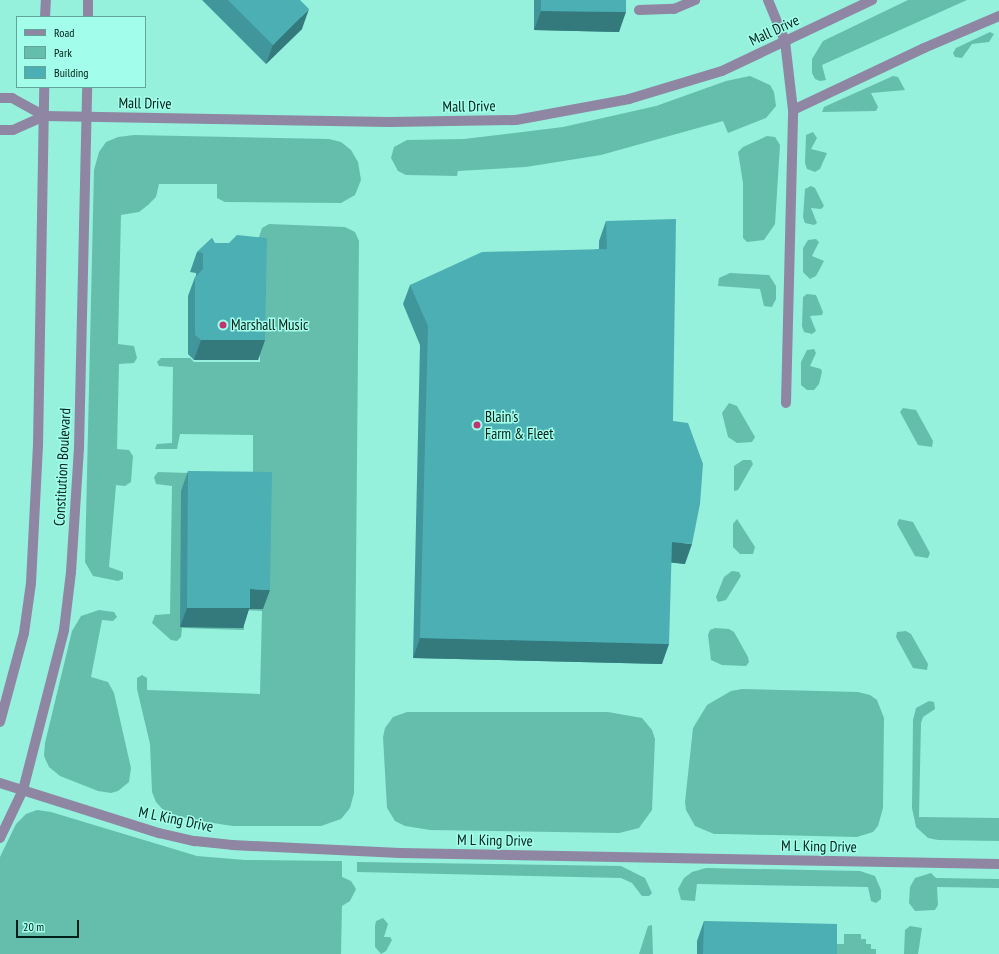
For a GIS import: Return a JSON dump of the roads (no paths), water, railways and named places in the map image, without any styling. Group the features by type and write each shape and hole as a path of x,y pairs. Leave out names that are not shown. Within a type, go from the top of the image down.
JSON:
{"street":[{"path":"45,16 46,0"},
{"path":"88,0 88,16"},
{"path":"639,10 674,9 695,0"},
{"path":"768,0 785,41 793,110 786,403"},
{"name":"Mall Drive","path":"44,116 390,122 516,120 629,99 722,71 872,0"},
{"path":"793,110 924,48 999,16"},
{"name":"Constitution Boulevard","path":"0,722 24,633 31,583 38,446 44,88"},
{"name":"Constitution Boulevard","path":"0,838 23,790 64,630 71,572 80,448 87,88"},
{"path":"0,98 12,98 44,116"},
{"path":"0,130 13,130 44,116"},
{"name":"M L King Drive","path":"0,783 159,833 195,841 232,845 400,853 999,864"}],"place":[{"name":"Marshall Music","path":"223,325"},
{"name":"Blain's Farm & Fleet","path":"477,425"}]}
